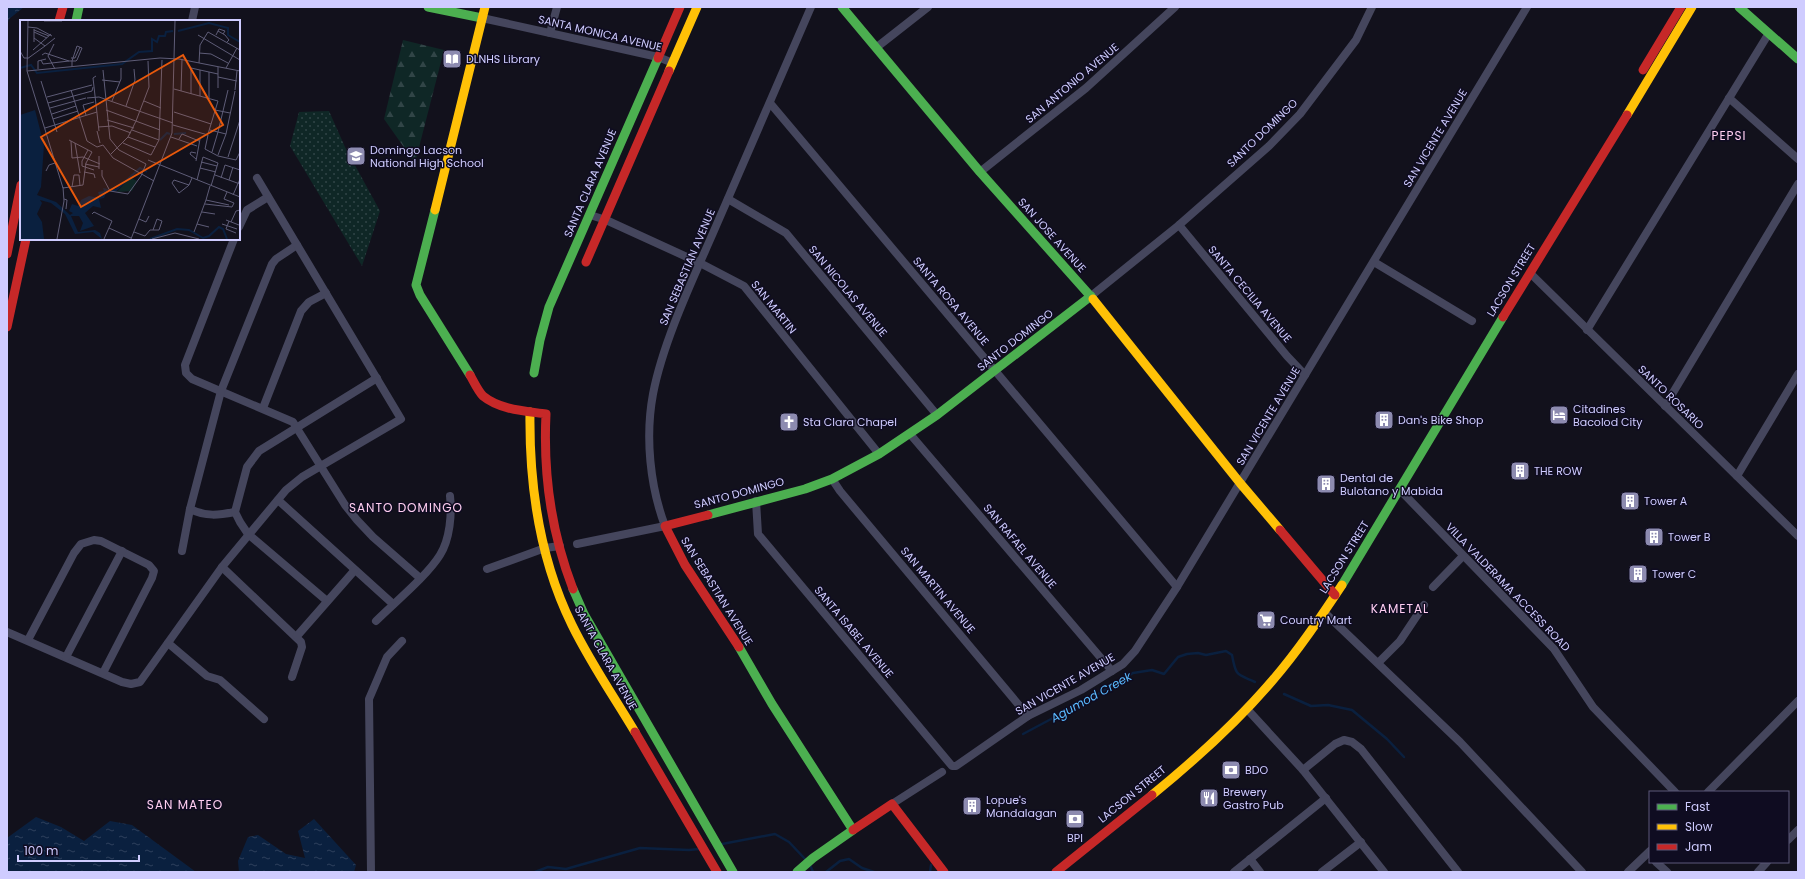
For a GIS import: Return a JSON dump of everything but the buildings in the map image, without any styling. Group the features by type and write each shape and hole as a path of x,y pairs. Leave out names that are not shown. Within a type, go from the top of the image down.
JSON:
{"street":[{"path":"59,20 63,7"},
{"path":"76,20 79,7"},
{"path":"192,20 195,7"},
{"name":"SANTA MONICA AVENUE","path":"428,7 658,57 673,63"},
{"path":"485,7 416,285 432,314 482,395 498,404 530,412"},
{"path":"550,33 557,7"},
{"name":"SANTA CLARA AVENUE","path":"534,373 540,340 550,307 680,7"},
{"path":"586,262 606,220 697,7"},
{"name":"SAN SEBASTIAN AVENUE","path":"811,7 700,263 666,347 653,394 650,436 652,471 658,508 665,526 685,565 729,631 772,704 853,830"},
{"name":"SAN JOSE AVENUE","path":"842,7 980,172 1091,296 1240,483 1335,595"},
{"path":"877,47 928,7"},
{"name":"SAN ANTONIO AVENUE","path":"980,172 1086,88 1175,7"},
{"name":"SANTO DOMINGO","path":"577,544 665,526 805,489 832,479 879,454 937,416 1091,296 1178,225 1269,146 1300,114 1356,40 1372,7"},
{"name":"SAN VICENTE AVENUE","path":"956,766 1028,716 1081,690 1112,671 1135,652 1177,587 1306,375 1527,7"},
{"name":"LACSON STREET","path":"1577,193 1595,149 1681,7"},
{"name":"LACSON STREET","path":"1056,872 1187,766 1246,709 1301,646 1335,595 1400,490 1577,193 1692,7"},
{"name":"LACSON STREET","path":"1577,193 1610,158 1701,7"},
{"path":"1739,7 1798,59"},
{"path":"1587,330 1770,33"},
{"path":"1730,98 1798,159"},
{"name":"SANTA ROSA AVENUE","path":"770,103 1177,587"},
{"path":"7,632 127,683 140,682 222,567 248,534 293,483 401,419 257,178"},
{"path":"1665,406 1798,184"},
{"path":"7,254 20,190"},
{"path":"240,225 247,210 268,197"},
{"name":"SAN NICOLAS AVENUE","path":"728,199 786,233 937,416"},
{"name":"SAN MARTIN","path":"590,215 606,220 700,263 744,286 879,454"},
{"name":"SANTA CECILIA AVENUE","path":"1178,225 1287,356 1306,375"},
{"path":"7,325 26,240"},
{"path":"234,240 185,366 186,373 192,379 290,419 298,426 320,466 345,505 357,520 372,537 420,578"},
{"path":"182,551 190,509 221,391 272,264 276,259 297,245"},
{"path":"1374,262 1472,321"},
{"name":"SANTO ROSARIO","path":"1530,273 1798,536"},
{"path":"263,408 301,311 309,302 326,293"},
{"path":"1737,476 1798,374"},
{"path":"327,602 248,534 235,512 250,461 259,451 377,378"},
{"name":"SANTA CLARA AVENUE","path":"717,872 572,625 558,593 545,548 531,480 529,433 530,412 546,414 545,478 560,546 572,588 584,614 732,871"},
{"name":"SAN RAFAEL AVENUE","path":"910,434 1112,671"},
{"name":"SAN MARTIN AVENUE","path":"832,479 840,491 1028,716"},
{"name":"VILLA VALDERAMA ACCESS ROAD","path":"1400,490 1554,649 1593,707 1674,791"},
{"path":"376,621 420,578 440,555 447,538 451,508 450,496"},
{"path":"278,500 393,604"},
{"name":"SANTA ISABEL AVENUE","path":"756,501 758,534 948,764 956,766"},
{"path":"190,509 200,514 210,515 235,512"},
{"path":"28,640 78,547 94,540 108,544 149,565 152,568 153,574 103,673"},
{"path":"487,570 545,548 560,546"},
{"path":"66,657 122,551"},
{"path":"1433,587 1463,556"},
{"path":"222,567 297,636 302,647 292,677"},
{"path":"297,636 354,570"},
{"path":"1378,663 1400,641 1424,605"},
{"path":"1324,612 1460,742 1582,872"},
{"path":"371,872 369,699 388,657 402,641"},
{"path":"168,643 207,676 220,680 264,719"},
{"path":"1709,791 1798,701"},
{"path":"1246,709 1303,770 1384,872"},
{"path":"1303,770 1335,744 1344,740 1352,742 1361,749 1458,872"},
{"path":"799,870 813,858 853,830 942,772"},
{"path":"1234,872 1326,798"},
{"path":"892,804 944,872"},
{"path":"1789,839 1798,830"},
{"path":"1322,872 1361,842"},
{"path":"1628,872 1649,853"},
{"path":"1250,860 1260,872"},
{"path":"1657,863 1667,872"},
{"path":"1758,872 1766,863"}],"green space":[{"path":"403,40 444,50 415,163 384,119"},
{"path":"329,111 345,147 380,211 362,266 290,146 299,112"}],"water":[{"path":"7,7 24,7 9,19 7,26"},
{"path":"36,817 61,827 84,841 110,821 132,825 196,872 7,872 7,838"},
{"path":"314,819 356,865 354,872 239,872 238,861 248,837 258,835 286,854 305,858 298,831"}],"waterway":[{"name":"Agumod Creek","path":"1023,734 1098,694 1133,673 1152,670 1164,674 1178,657 1187,654 1198,653 1206,655 1226,651 1232,655 1238,674 1255,682"},
{"name":"Agumod Creek","path":"1284,694 1311,706 1328,705 1352,710 1387,739 1404,757"},
{"name":"Agumod Creek","path":"722,844 775,834 789,842 806,860"},
{"name":"Agumod Creek","path":"535,872 548,867 566,869 640,848 699,849"},
{"name":"Agumod Creek","path":"826,872 840,861 849,859 862,868 874,872"},
{"name":"Agumod Creek","path":"810,865 813,872"},
{"name":"Agumod Creek","path":"930,872 931,865"}],"traffic: fast":[{"path":"76,20 79,7"},
{"path":"428,7 482,18"},
{"path":"842,7 980,172 1093,299"},
{"path":"1739,7 1798,59"},
{"path":"534,373 540,340 549,307 658,58"},
{"path":"435,210 416,285 420,295 470,375"},
{"path":"708,515 805,489 832,479 879,454 937,415 1091,296"},
{"path":"1342,585 1503,317"},
{"path":"573,589 584,614 733,872"},
{"path":"739,647 772,704 853,830 813,858 797,872"}],"traffic: slow":[{"path":"435,210 485,7"},
{"path":"669,71 697,7"},
{"path":"1627,115 1692,7"},
{"path":"1093,299 1240,483 1280,530"},
{"path":"530,412 530,439 534,494 544,548 552,574 561,600 579,639 635,732"},
{"path":"1152,795 1215,741 1258,697 1282,670 1342,585"}],"traffic: jam":[{"path":"59,20 63,7"},
{"path":"658,58 680,7"},
{"path":"1643,70 1681,7"},
{"path":"586,262 669,71"},
{"path":"1503,317 1627,115"},
{"path":"7,254 20,190"},
{"path":"7,327 26,240"},
{"path":"470,375 481,394 490,401 513,409 546,414 545,437 547,481 550,503 559,546 573,589"},
{"path":"708,515 665,526 685,565 739,647"},
{"path":"1280,530 1335,595"},
{"path":"635,732 717,872"},
{"path":"1056,872 1152,795"},
{"path":"853,830 892,804 944,872"}],"place":[{"name":"DLNHS Library","path":"452,59"},
{"name":"Domingo Lacson National High School","path":"356,156"},
{"name":"Citadines Bacolod City","path":"1559,415"},
{"name":"Dan's Bike Shop","path":"1384,420"},
{"name":"Sta Clara Chapel","path":"789,422"},
{"name":"THE ROW","path":"1520,471"},
{"name":"Dental de Bulotano y Mabida","path":"1326,484"},
{"name":"Tower A","path":"1630,501"},
{"name":"Tower B","path":"1654,537"},
{"name":"Tower C","path":"1638,574"},
{"name":"Country Mart","path":"1266,620"},
{"name":"BDO","path":"1231,770"},
{"name":"Brewery Gastro Pub","path":"1209,798"},
{"name":"Lopue's Mandalagan","path":"972,806"},
{"name":"BPI","path":"1075,819"}],"district":[{"name":"PEPSI","path":"1729,135"},
{"name":"SANTO DOMINGO","path":"406,507"},
{"name":"KAMETAL","path":"1400,608"},
{"name":"SAN MATEO","path":"185,804"}]}
